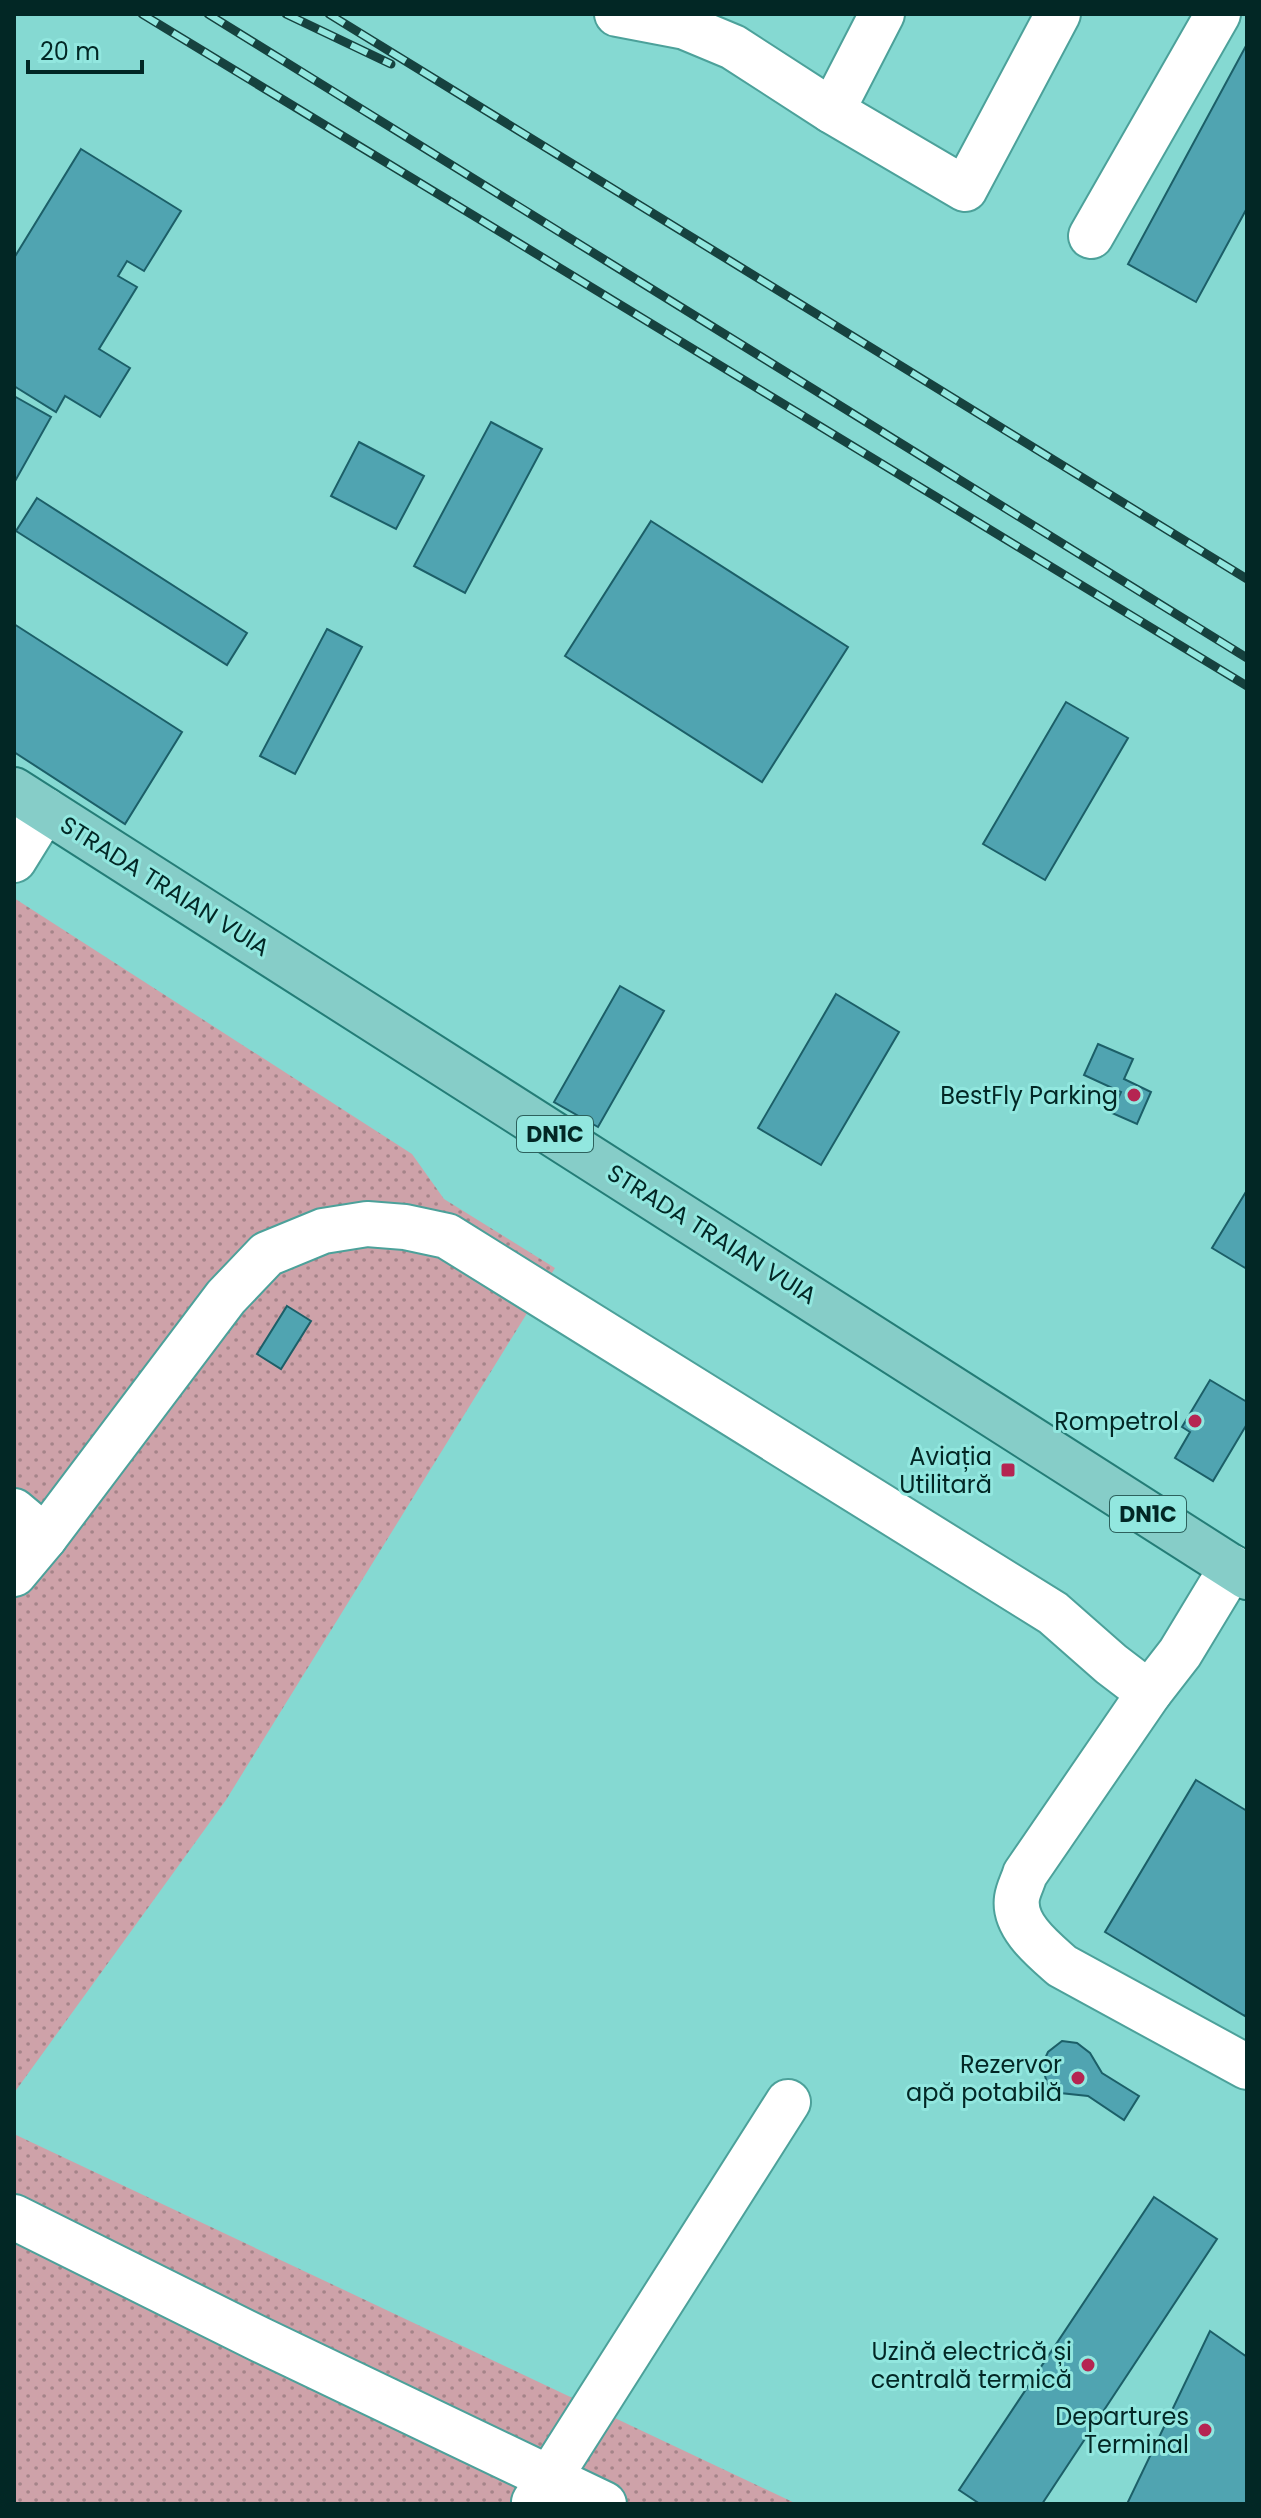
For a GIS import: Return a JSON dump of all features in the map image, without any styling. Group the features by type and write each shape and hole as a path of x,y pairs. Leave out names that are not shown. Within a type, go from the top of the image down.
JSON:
{"main road":[{"name":"STRADA TRAIAN VUIA","path":"30,800 1240,1572"}],"lane":[{"path":"617,14 685,27 733,47 832,111 965,189 1058,14"},
{"path":"832,111 882,14"},
{"path":"1091,236 1218,14"},
{"path":"14,860 30,800"},
{"path":"14,1574 30,1524 226,1297 267,1254 323,1231 367,1224 405,1227 447,1236 1040,1604 1149,1693"},
{"path":"1240,1572 1149,1693 1025,1874 1016,1901 1024,1927 1062,1966 1247,2067"},
{"path":"541,2491 788,2102"},
{"path":"14,2217 261,2340 541,2491 604,2504"}],"shaded area":[{"path":"14,898 412,1154 444,1199 555,1268 226,1800 14,2093"},
{"path":"14,2134 797,2504 14,2504"}],"building":[{"path":"1247,44 1247,208 1196,302 1128,264"},
{"path":"81,149 181,211 144,271 127,261 118,276 137,287 99,349 130,368 100,417 65,396 56,412 14,386 14,258"},
{"path":"14,396 51,417 14,483"},
{"path":"491,422 542,449 465,593 414,566"},
{"path":"359,442 424,476 396,529 331,496"},
{"path":"37,498 247,633 227,665 16,531"},
{"path":"651,521 848,647 762,782 565,656"},
{"path":"14,624 182,732 125,824 14,752"},
{"path":"327,629 362,647 295,774 260,756"},
{"path":"1066,702 1128,738 1045,880 983,844"},
{"path":"620,986 664,1011 598,1127 554,1102"},
{"path":"836,994 899,1032 821,1165 758,1128"},
{"path":"1098,1044 1133,1059 1124,1079 1151,1092 1137,1124 1112,1113 1121,1092 1084,1075"},
{"path":"1247,1190 1247,1269 1212,1248"},
{"path":"287,1306 311,1321 281,1369 257,1354"},
{"path":"1210,1380 1247,1402 1247,1424 1213,1481 1175,1458 1190,1432 1182,1427"},
{"path":"1196,1780 1247,1811 1245,2016 1105,1932"},
{"name":"Rezervor apă potabilă","path":"1062,2041 1077,2043 1090,2053 1102,2073 1139,2096 1124,2120 1088,2096 1060,2093 1047,2083 1042,2065 1048,2052"},
{"name":"Uzină electrică și centrală termică","path":"1154,2197 1217,2239 1042,2504 980,2504 959,2490"},
{"name":"Departures Terminal","path":"1210,2331 1247,2357 1247,2504 1127,2504"}],"railway":[{"path":"142,14 1247,686"},
{"path":"208,14 1247,658"},
{"path":"286,14 391,64"},
{"path":"329,14 1247,579"}],"place":[{"name":"BestFly Parking","path":"1134,1095"},
{"name":"Rompetrol","path":"1195,1421"},
{"name":"Aviația Utilitară","path":"1008,1470"},
{"name":"Rezervor apă potabilă","path":"1078,2078"},
{"name":"Uzină electrică și centrală termică","path":"1088,2365"},
{"name":"Departures Terminal","path":"1205,2430"}]}
